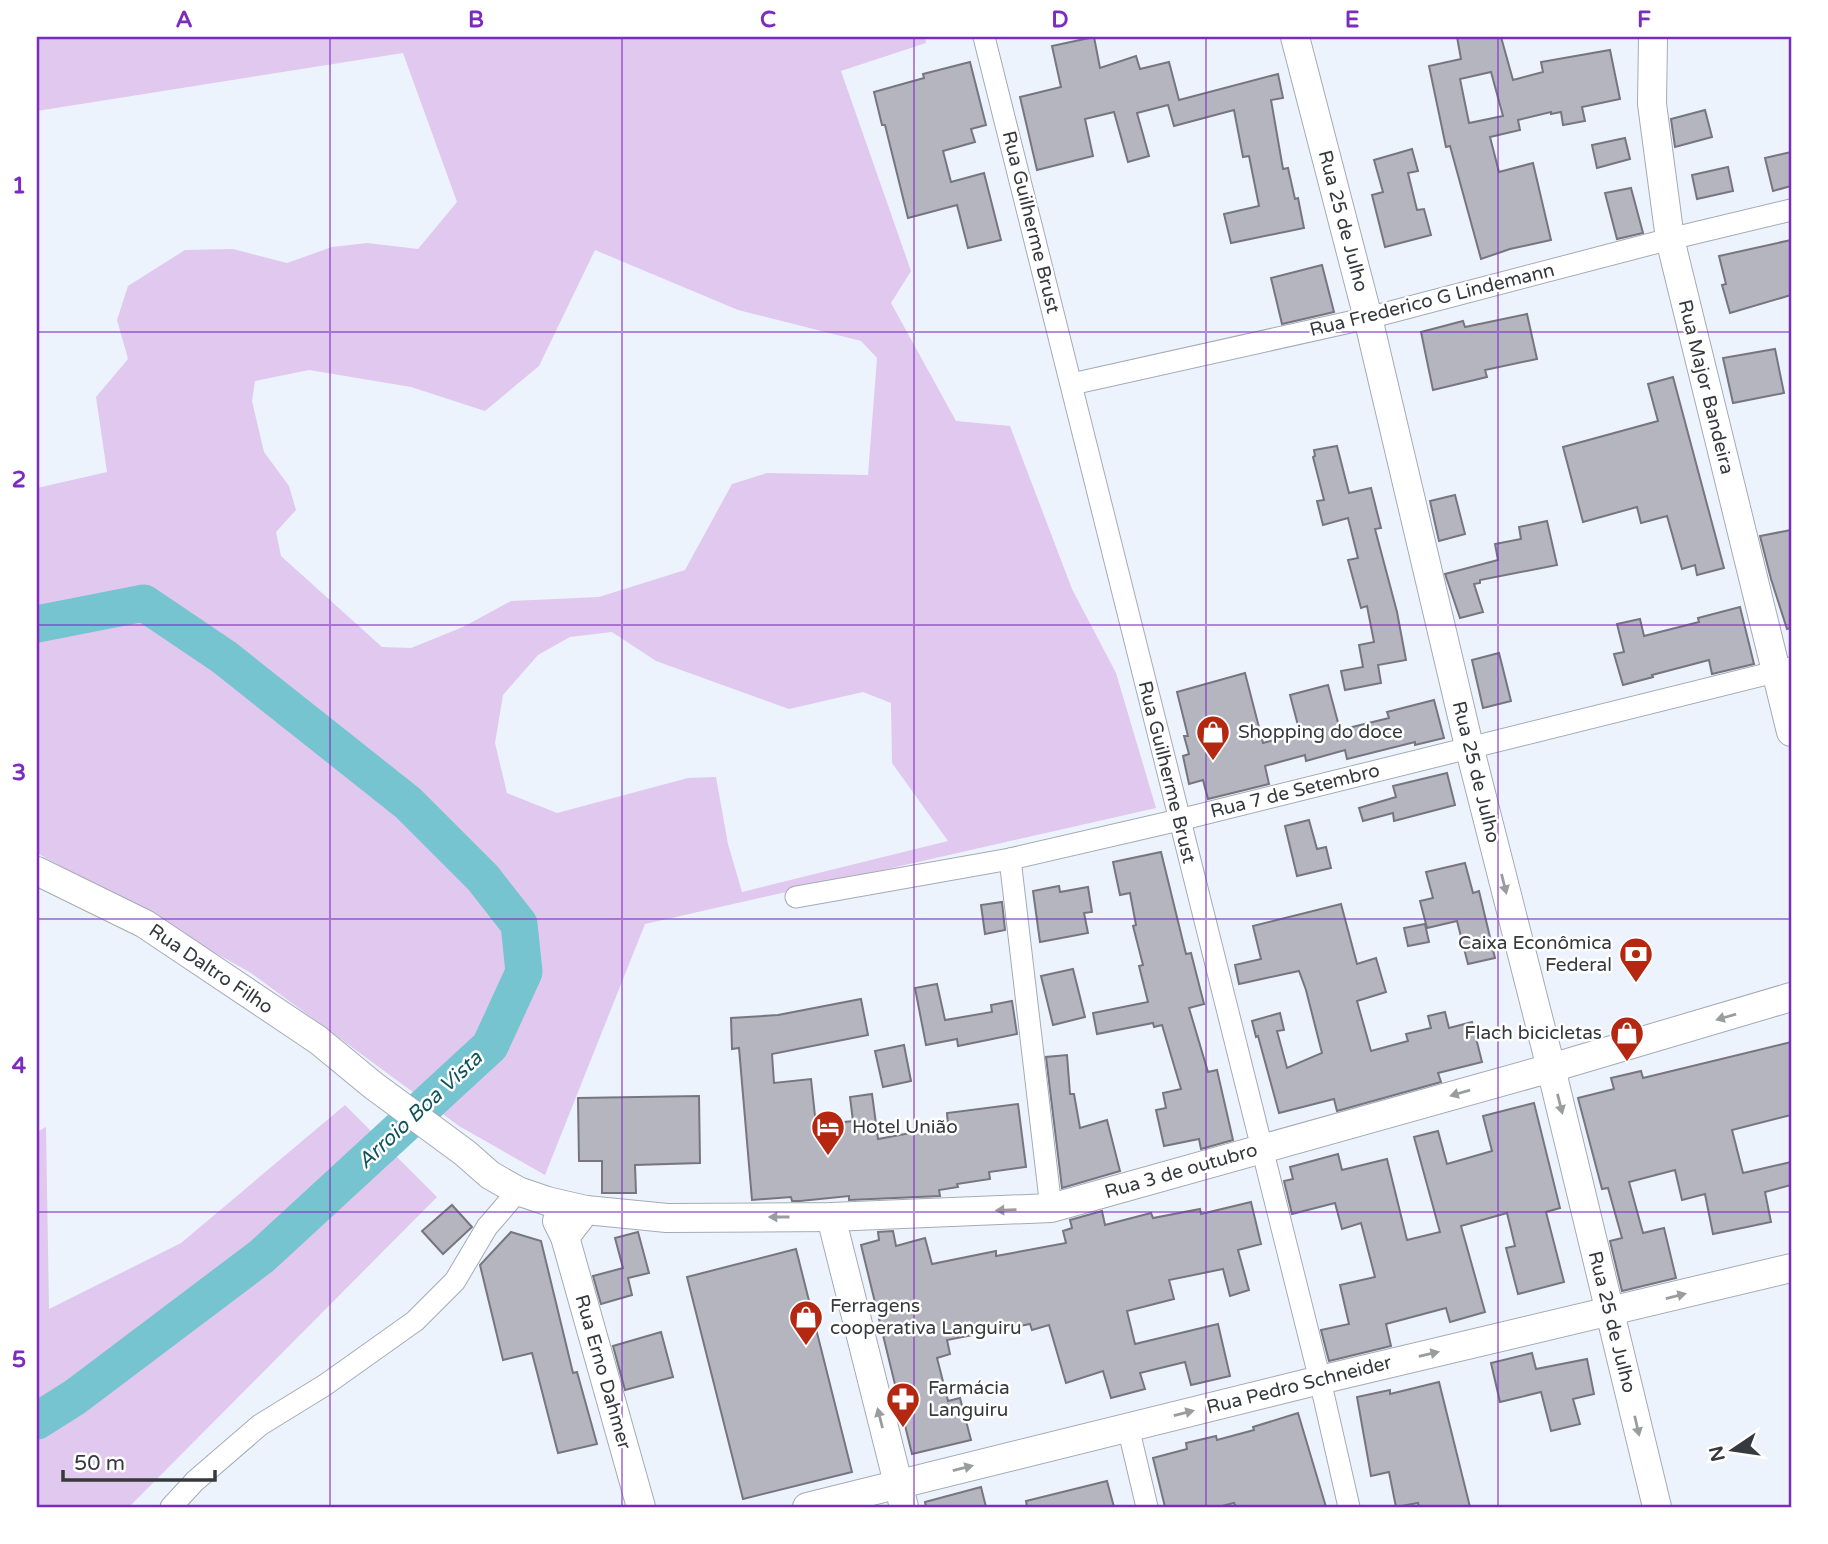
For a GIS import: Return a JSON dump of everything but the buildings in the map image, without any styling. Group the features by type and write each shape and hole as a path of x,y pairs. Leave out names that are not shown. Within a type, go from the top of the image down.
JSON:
{"main road":[{"name":"Rua 25 de Julho","path":"1295,37 1368,318 1469,747 1551,1068 1657,1507"},
{"name":"Rua Major Bandeira","path":"1653,37 1652,104 1670,239 1783,669 1791,732"},
{"name":"Rua Daltro Filho","path":"37,871 145,924 318,1040 373,1086 465,1153"},
{"name":"Rua 3 de outubro","path":"465,1153 490,1175 518,1191 547,1201 586,1210 667,1218 831,1217 1051,1208 1791,998"},
{"name":"Rua Erno Dahmer","path":"547,1201 565,1237 641,1507"},
{"path":"565,1237 586,1210"},
{"path":"831,1217 900,1496"},
{"name":"Rua Pedro Schneider","path":"807,1507 900,1496 1128,1427 1791,1268"}],"street":[{"name":"Rua Guilherme Brust","path":"984,37 1320,1380 1349,1507"},
{"name":"Rua Frederico G Lindemann","path":"1072,384 1368,318 1791,210"},
{"name":"Rua 7 de Setembro","path":"796,897 1010,859 1179,820 1783,669"},
{"path":"1010,859 1051,1208"},
{"path":"171,1507 195,1481 260,1425 325,1385 415,1321 455,1281 486,1227 518,1191"},
{"path":"1128,1427 1147,1507"}],"shaded area":[{"path":"37,37 925,37 926,43 841,71 911,271 891,303 956,421 1010,426 1072,589 1116,673 1156,808 645,924 545,1175 459,1126 251,973 37,853 37,488 107,472 96,397 128,359 117,320 128,286 185,250 233,249 287,263 332,247 367,243 418,249 457,202 403,53 37,111","holes":["595,250 738,310 861,341 877,358 868,475 767,473 732,484 685,570 599,597 511,601 463,627 411,648 382,647 281,556 276,532 296,510 289,486 264,452 252,401 255,381 309,370 411,387 485,411 539,366","612,632 656,661 789,709 863,692 891,703 892,763 948,841 742,892 728,844 716,777 688,778 557,813 507,793 495,743 503,695 538,655 570,637"]},
{"path":"345,1105 437,1197 129,1507 37,1507 37,1132 46,1127 49,1309 181,1243"}],"waterway":[{"name":"Arroio Boa Vista","path":"37,624 144,603 224,657 408,803 483,878 519,924 524,972 490,1046 262,1256 75,1397 37,1421"}],"place":[{"name":"Shopping do doce","path":"1213,762"},
{"name":"Caixa Econômica Federal","path":"1636,984"},
{"name":"Flach bicicletas","path":"1627,1063"},
{"name":"Hotel União","path":"828,1157"},
{"name":"Ferragens cooperativa Languiru","path":"806,1347"},
{"name":"Farmácia Languiru","path":"903,1429"}]}
